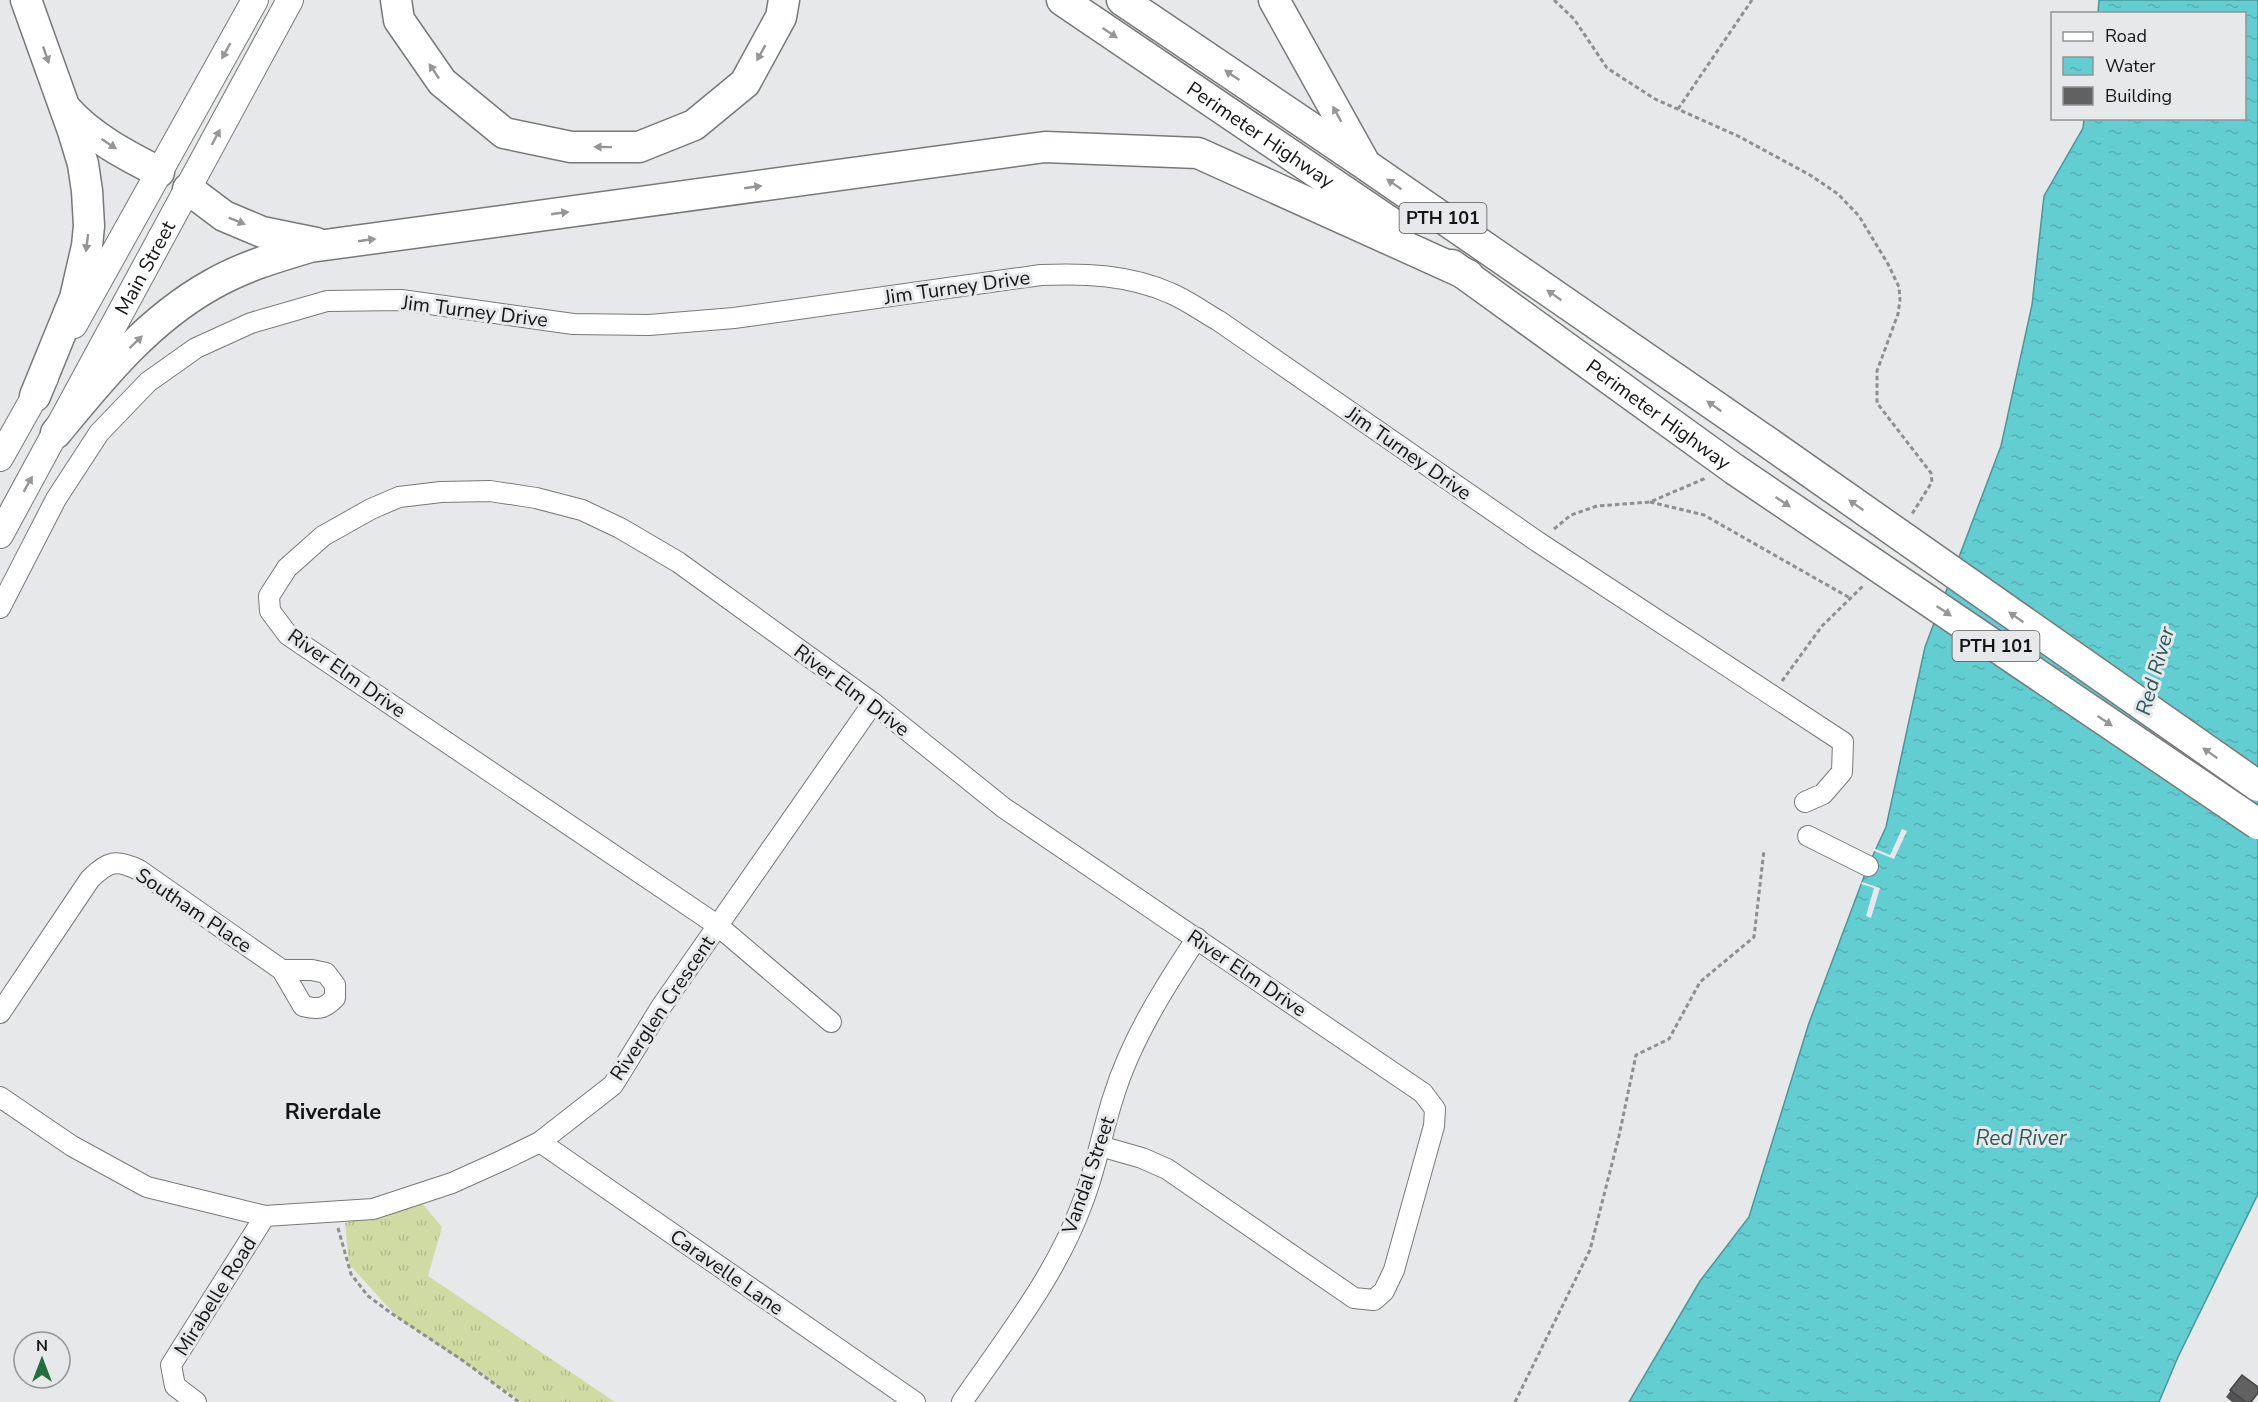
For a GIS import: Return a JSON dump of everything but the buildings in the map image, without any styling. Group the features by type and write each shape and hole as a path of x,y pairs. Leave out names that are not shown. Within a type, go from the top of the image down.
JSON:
{"highway":[{"path":"26,0 83,164 88,226 87,246 75,298 35,396"},
{"path":"396,0 399,20 442,82 504,133 571,147 639,147 694,125 745,83 781,17 784,0"},
{"name":"Perimeter Highway","path":"1062,0 1468,275 1721,473 2258,824"},
{"name":"Perimeter Highway","path":"1122,0 1763,439 2258,786"},
{"path":"1274,0 1366,165"},
{"path":"65,108 80,124 132,158 159,172"},
{"path":"56,433 120,357 162,318 211,285 257,264 310,248 1045,147 1198,153 1468,275"},
{"path":"188,189 224,216 262,232 328,245"}],"main road":[{"name":"Main Street","path":"0,458 255,0"},
{"name":"Main Street","path":"0,535 290,0"}],"street":[{"name":"Jim Turney Drive","path":"0,608 62,489 99,433 148,382 196,348 251,323 327,301 401,300 573,324 649,325 734,318 1041,275 1080,273 1118,277 1170,293 1219,321 1538,542 1843,742 1842,772 1823,794 1804,802"},
{"name":"River Elm Drive","path":"831,1022 717,926 288,635 270,611 269,596 287,568 323,536 370,509 399,497 441,492 490,491 536,498 582,510 620,528 678,562 873,703 1004,808 1423,1094 1435,1109 1434,1126 1394,1270 1384,1291 1374,1300 1354,1298 1167,1169 1142,1158 1100,1146"},
{"name":"Riverglen Crescent","path":"0,1097 72,1146 147,1187 265,1216 372,1209 452,1183 540,1142 613,1084 661,1007 873,703"},
{"path":"1808,836 1868,866"},
{"name":"Southam Place","path":"0,1013 90,879 103,865 122,862 139,870 282,970"},
{"name":"Vandal Street","path":"962,1402 1053,1269 1082,1204 1114,1094 1127,1061 1168,982 1197,938"},
{"name":"Caravelle Lane","path":"540,1142 915,1402"},
{"name":"Mirabelle Road","path":"196,1402 175,1386 171,1365 183,1342 265,1216"}],"path":[{"path":"1554,0 1574,18 1607,68 1655,99 1738,136 1810,175 1838,194 1859,216 1899,287 1898,314 1877,371 1877,403 1931,473 1932,482 1908,519"},
{"path":"1678,110 1752,0"},
{"path":"1650,502 1721,473"},
{"path":"1538,542 1571,515 1597,506 1650,502 1704,515 1850,598"},
{"path":"1772,695 1822,626 1865,582"},
{"path":"1515,1402 1590,1250 1619,1136 1636,1055 1669,1039 1700,982 1754,937 1764,850"},
{"path":"336,1212 338,1230 351,1274 368,1296 519,1402"}],"green space":[{"path":"421,1202 442,1227 428,1276 615,1402 522,1402 398,1318 349,1264 345,1223"}],"water":[{"name":"Red River","path":"2099,0 2258,0 2258,1194 2178,1357 2159,1402 1629,1402 1700,1281 1749,1217 1809,1023 1868,866 1886,827 1925,647 2001,446 2032,305 2044,196 2083,128 2084,120 2246,120 2246,12 2098,12"}],"pier":[{"path":"1902,829 1907,831 1894,859 1872,850 1873,848 1890,855"},
{"path":"1862,882 1880,888 1871,918 1866,916 1874,888 1861,884"}],"district":[{"name":"Riverdale","path":"333,1111"}]}
